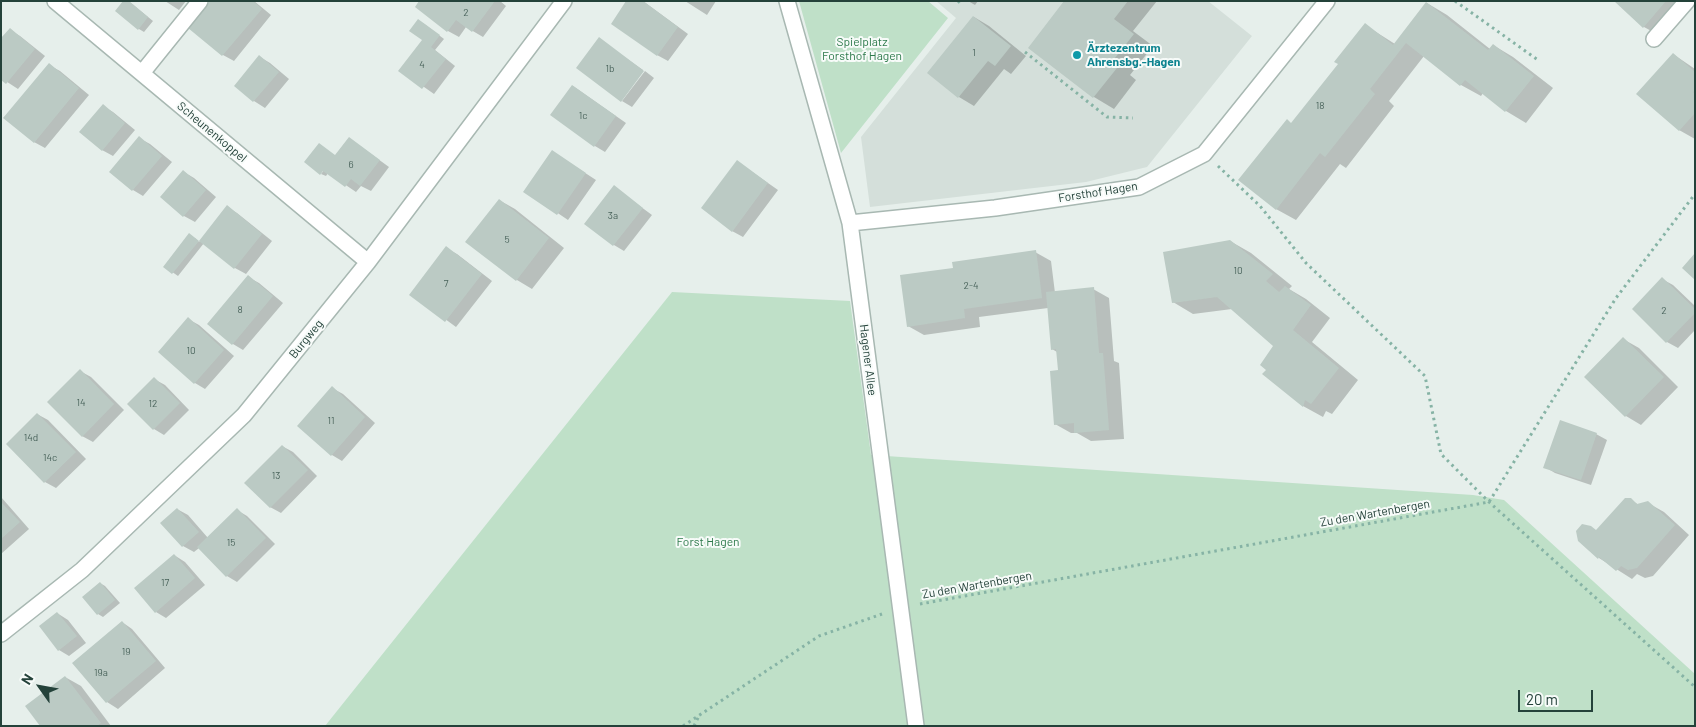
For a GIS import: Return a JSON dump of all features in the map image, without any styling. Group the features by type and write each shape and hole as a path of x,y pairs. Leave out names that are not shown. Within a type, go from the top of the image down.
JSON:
{"street":[{"name":"Scheunenkoppel","path":"55,1 368,262"},
{"path":"142,73 200,1"},
{"name":"Burgweg","path":"1,634 82,570 244,416 368,262 564,1"},
{"name":"Hagener Allee","path":"787,1 850,223 916,726"},
{"name":"Forsthof Hagen","path":"850,223 995,208 1139,187 1204,154 1327,1"},
{"path":"1654,39 1687,1"}],"path":[{"path":"1455,1 1538,60"},
{"path":"1025,52 1107,117 1133,118"},
{"path":"1204,154 1260,206 1306,263 1425,376 1441,454 1488,502 1695,687"},
{"path":"1488,502 1616,298 1695,194"},
{"name":"Zu den Wartenbergen","path":"683,726 819,636 900,608 1488,502"},
{"path":"694,726 699,716"}],"shaded area":[{"path":"936,1 1208,1 1252,36 1147,167 1086,182 870,207 861,137 956,18"}],"green space":[{"name":"Spielplatz Forsthof Hagen","path":"799,1 928,1 948,18 841,153"},
{"name":"Forst Hagen","path":"672,292 850,301 871,455 1473,495 1504,500 1695,674 1695,726 325,726"}],"building":[{"path":"123,1 129,1 148,17 138,30 115,11"},
{"path":"210,1 253,1 262,9 222,56 188,28"},
{"path":"419,1 495,1 472,32 456,20 447,32 415,7"},
{"path":"626,1 643,1 678,27 657,56 611,24"},
{"name":"Ärztezentrum Ahrensbg.-Hagen","path":"1064,1 1128,1 1114,19 1134,34 1111,63 1117,68 1093,98 1028,48"},
{"path":"1614,1 1666,1 1643,28"},
{"path":"1426,2 1488,50 1493,44 1534,76 1505,112 1465,80 1460,86 1406,43 1370,89 1375,94 1325,157 1320,153 1276,210 1238,180 1287,119 1291,123 1338,64 1334,62 1365,23 1393,45"},
{"path":"973,16 1011,46 995,66 988,61 958,98 927,73"},
{"path":"418,19 440,35 431,47 446,59 422,89 398,71 422,40 409,31"},
{"path":"10,28 35,49 6,84 1,80 1,38"},
{"path":"599,37 644,71 621,102 576,68"},
{"path":"1673,53 1695,72 1695,91 1693,92 1695,94 1695,113 1679,131 1636,94"},
{"path":"259,55 279,72 253,102 234,86"},
{"path":"49,63 79,88 34,143 3,118"},
{"path":"572,85 616,116 594,147 550,115"},
{"path":"103,104 125,123 102,151 79,132"},
{"path":"139,136 162,156 132,191 109,172"},
{"path":"349,137 380,160 360,186 351,179 345,187 323,171 320,175 304,162 319,143 335,155"},
{"path":"552,150 586,173 557,215 523,192"},
{"path":"737,160 768,183 732,232 701,208"},
{"path":"183,170 206,190 183,217 160,197"},
{"path":"614,185 643,208 613,246 584,224"},
{"path":"499,199 549,238 516,281 465,242"},
{"path":"227,205 262,234 234,269 199,241"},
{"path":"189,233 199,241 172,274 163,267"},
{"path":"1230,240 1273,274 1266,281 1279,292 1285,286 1311,305 1293,330 1339,368 1311,404 1305,400 1303,407 1262,374 1266,370 1260,365 1273,346 1217,297 1172,303 1163,252"},
{"path":"446,246 482,274 445,322 409,295"},
{"path":"1036,250 1042,298 964,309 965,318 907,327 900,275 953,268 952,262"},
{"path":"1695,253 1695,280 1682,268"},
{"path":"248,275 273,296 232,345 207,324"},
{"path":"1662,277 1695,309 1695,313 1666,343 1632,309"},
{"path":"1094,287 1099,353 1103,353 1109,430 1074,433 1074,423 1054,425 1050,371 1058,370 1056,349 1051,350 1046,292"},
{"path":"188,317 224,350 194,384 158,352"},
{"path":"1623,337 1664,377 1625,417 1584,377"},
{"path":"80,369 114,404 82,437 47,402"},
{"path":"154,377 180,403 153,430 127,404"},
{"path":"332,386 365,417 331,456 297,426"},
{"path":"37,413 76,452 44,483 6,444"},
{"path":"1560,420 1597,433 1581,480 1543,468"},
{"path":"282,445 308,470 270,508 244,483"},
{"path":"1625,498 1631,498 1637,504 1648,501 1675,525 1637,568 1628,570 1621,566 1616,571 1599,557 1598,559 1578,541 1576,531 1582,524 1591,526 1596,530"},
{"path":"1,502 20,522 1,539"},
{"path":"177,508 199,532 182,547 160,523"},
{"path":"237,508 266,538 226,577 197,547"},
{"path":"174,554 195,578 155,613 134,588"},
{"path":"100,582 115,600 97,615 82,597"},
{"path":"57,612 77,636 58,651 39,626"},
{"path":"122,621 156,661 106,703 72,663"},
{"path":"65,676 101,723 97,726 40,726 25,706"}],"place":[{"name":"Ärztezentrum Ahrensbg.-Hagen","path":"1077,55"}]}
